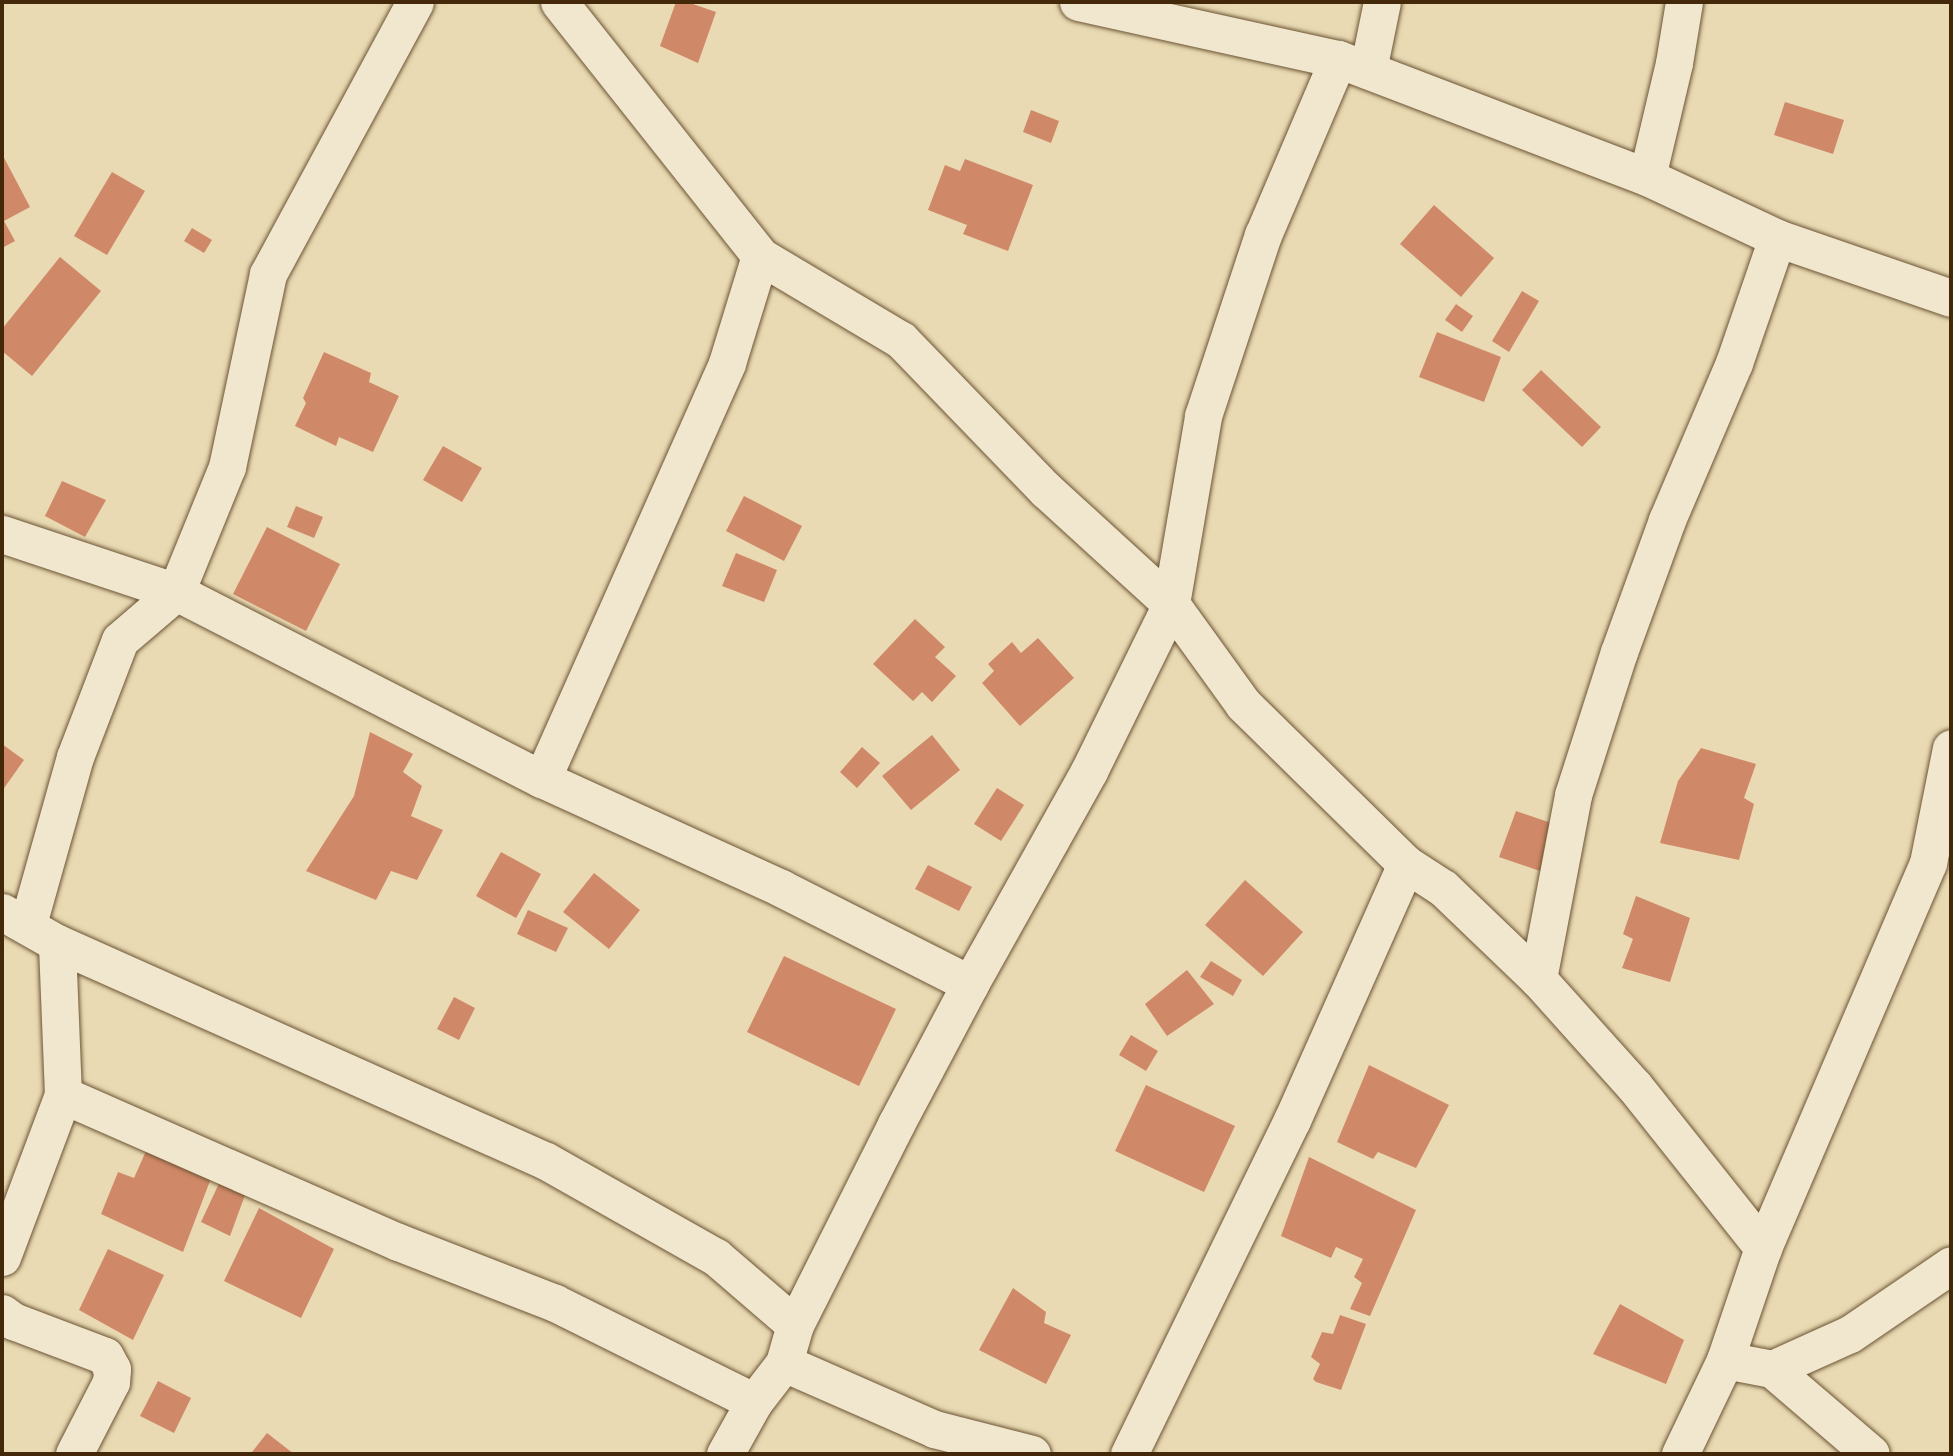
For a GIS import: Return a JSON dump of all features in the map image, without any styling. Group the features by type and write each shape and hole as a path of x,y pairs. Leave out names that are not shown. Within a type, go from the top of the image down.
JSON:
{"street":[{"path":"2,1257 63,1096 29,926 75,757 120,640 176,592 227,467 268,274 415,2"},
{"path":"559,2 760,256 901,340 1046,490 1171,604 1242,704 1406,864 1443,888 1538,979 1636,1087 1763,1248"},
{"path":"1078,2 1353,65 1647,177 1777,238 1951,298"},
{"path":"725,1454 754,1402 784,1363 795,1325 970,984 1089,771 1171,604 1203,416 1263,234 1353,65 1382,2"},
{"path":"1647,177 1674,62 1684,2"},
{"path":"1538,979 1573,795 1619,652 1667,520 1734,363 1777,238"},
{"path":"542,779 727,363 760,256"},
{"path":"2,534 176,592 542,779 781,888 970,984"},
{"path":"1680,1454 1725,1360 1763,1248 1928,863 1951,748"},
{"path":"1129,1454 1292,1120 1406,864"},
{"path":"29,926 546,1161 716,1256 795,1325"},
{"path":"63,1096 398,1242 555,1303 754,1402"},
{"path":"1772,1368 1850,1334 1951,1265"},
{"path":"2,1313 13,1321 105,1356 112,1369 111,1382 74,1454"},
{"path":"1725,1360 1772,1368 1871,1454"},
{"path":"784,1363 934,1429 1032,1454"}],"building":[{"path":"676,2 687,2 716,12 698,63 660,46"},
{"path":"1785,102 1844,120 1833,154 1774,135"},
{"path":"1031,110 1059,121 1051,143 1023,132"},
{"path":"2,154 30,207 4,221 15,241 2,248"},
{"path":"965,159 1033,185 1008,251 963,234 967,225 928,210 945,165 960,171"},
{"path":"112,172 145,191 107,255 74,236"},
{"path":"1434,205 1494,258 1461,297 1400,244"},
{"path":"192,228 212,240 204,253 184,241"},
{"path":"60,257 101,291 32,376 2,351 2,329"},
{"path":"1522,291 1539,301 1509,352 1492,341"},
{"path":"1456,304 1473,316 1462,332 1445,320"},
{"path":"1437,332 1501,357 1484,402 1419,377"},
{"path":"324,352 371,373 369,382 399,396 373,452 339,437 336,446 295,426 306,403 303,398"},
{"path":"1541,370 1601,427 1582,447 1522,390"},
{"path":"443,446 482,468 462,502 423,480"},
{"path":"62,481 106,500 85,537 45,516"},
{"path":"744,496 802,526 784,561 726,531"},
{"path":"296,506 323,517 314,538 287,527"},
{"path":"267,527 340,564 306,631 233,594"},
{"path":"736,553 777,570 764,602 722,586"},
{"path":"915,619 945,647 935,657 956,676 932,702 922,692 913,701 873,664"},
{"path":"1038,638 1074,678 1020,726 982,683 994,671 988,664 1012,642 1021,653"},
{"path":"370,732 413,754 403,772 422,786 411,816 443,830 417,880 391,871 376,900 306,871 354,796"},
{"path":"932,735 960,770 911,810 882,776"},
{"path":"2,744 24,760 2,791"},
{"path":"862,747 880,763 857,788 840,772"},
{"path":"1701,748 1756,764 1744,798 1754,804 1739,860 1660,843 1678,781"},
{"path":"997,788 1024,805 1001,841 974,824"},
{"path":"1516,811 1560,826 1543,872 1499,857"},
{"path":"501,852 541,874 516,918 476,896"},
{"path":"928,865 972,887 959,911 915,889"},
{"path":"594,873 640,910 609,949 563,912"},
{"path":"1245,880 1303,932 1263,976 1205,925"},
{"path":"1636,896 1690,918 1670,982 1622,968 1633,939 1623,934"},
{"path":"528,910 568,928 556,952 517,934"},
{"path":"784,956 896,1009 859,1086 747,1032"},
{"path":"1211,961 1242,980 1233,996 1200,977"},
{"path":"1187,970 1214,1004 1167,1036 1145,1004"},
{"path":"454,997 475,1008 459,1040 437,1029"},
{"path":"1131,1035 1158,1051 1146,1071 1119,1055"},
{"path":"1369,1065 1449,1105 1416,1168 1378,1152 1373,1159 1337,1142"},
{"path":"1146,1085 1235,1126 1204,1192 1115,1151"},
{"path":"150,1142 213,1173 183,1252 101,1214 118,1172 134,1178"},
{"path":"1309,1157 1416,1210 1370,1316 1350,1309 1362,1283 1354,1277 1363,1259 1336,1247 1331,1258 1281,1236"},
{"path":"222,1177 248,1187 230,1236 201,1222"},
{"path":"259,1208 334,1249 301,1318 224,1281"},
{"path":"108,1249 164,1275 133,1340 79,1310"},
{"path":"1013,1288 1046,1312 1044,1323 1071,1335 1046,1384 979,1350"},
{"path":"1620,1304 1684,1340 1666,1384 1593,1354"},
{"path":"1340,1315 1366,1324 1341,1390 1313,1379 1320,1364 1311,1357 1322,1332 1333,1334"},
{"path":"158,1381 191,1398 174,1433 140,1416"},
{"path":"267,1433 294,1454 252,1452"}]}
